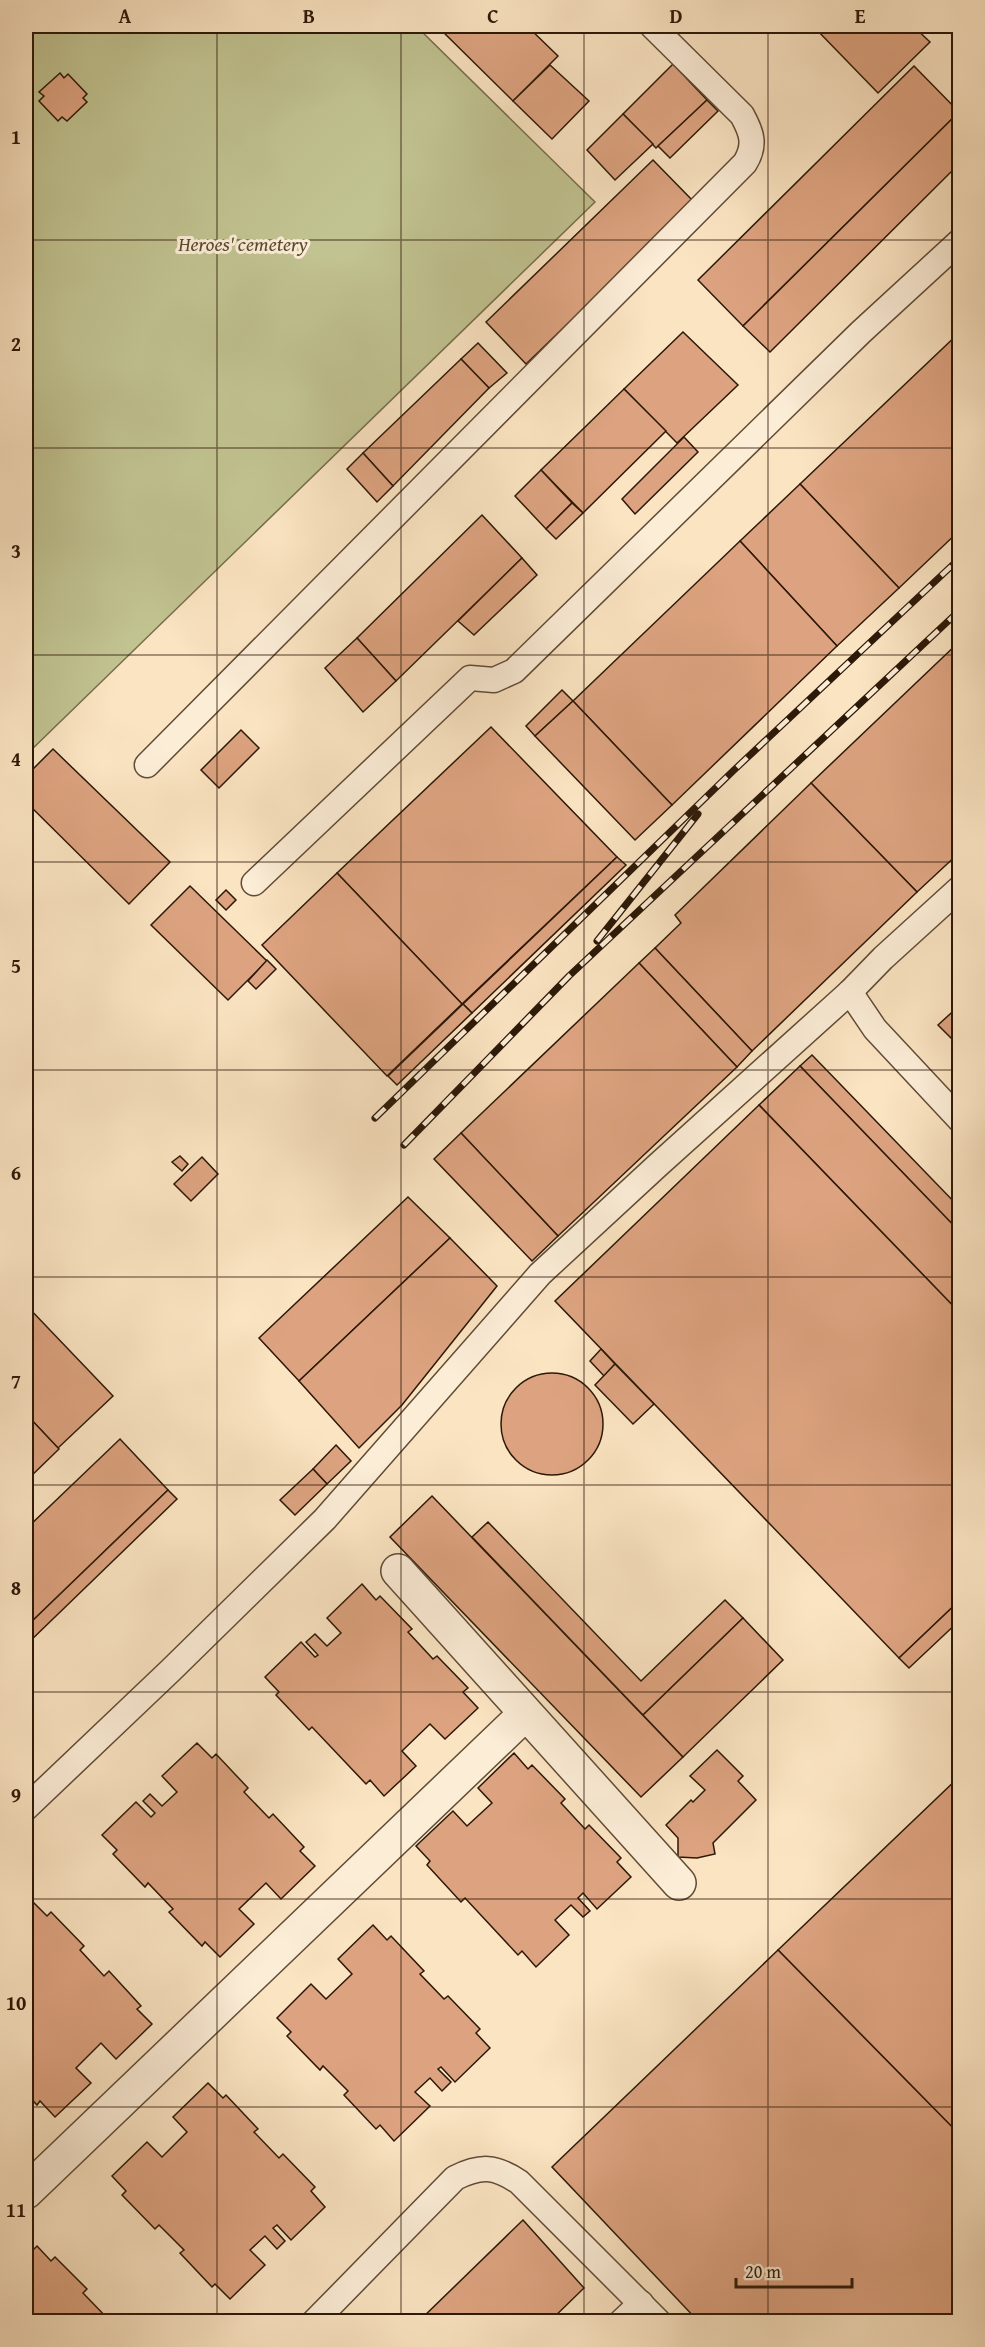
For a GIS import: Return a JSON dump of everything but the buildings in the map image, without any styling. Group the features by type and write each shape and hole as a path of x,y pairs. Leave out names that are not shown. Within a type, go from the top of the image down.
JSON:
{"street":[{"path":"398,1571 679,1883"},
{"path":"26,2192 525,1714"}],"lane":[{"path":"147,765 745,163 751,153 753,140 750,128 742,115 652,26"},
{"path":"254,883 470,678 494,680 514,671 861,332 960,241"},
{"path":"26,1808 325,1519 540,1274 850,992 883,958 960,888"},
{"path":"850,992 875,1029 960,1120"},
{"path":"314,2322 455,2178 469,2171 486,2169 502,2172 519,2182 658,2322"},
{"path":"621,2322 641,2303"}],"green space":[{"name":"Heroes' cemetery","path":"26,26 416,26 595,202 26,755"}],"railway":[{"path":"375,1118 733,771 960,558"},
{"path":"404,1145 569,976 960,610"},
{"path":"597,941 698,814"}]}
